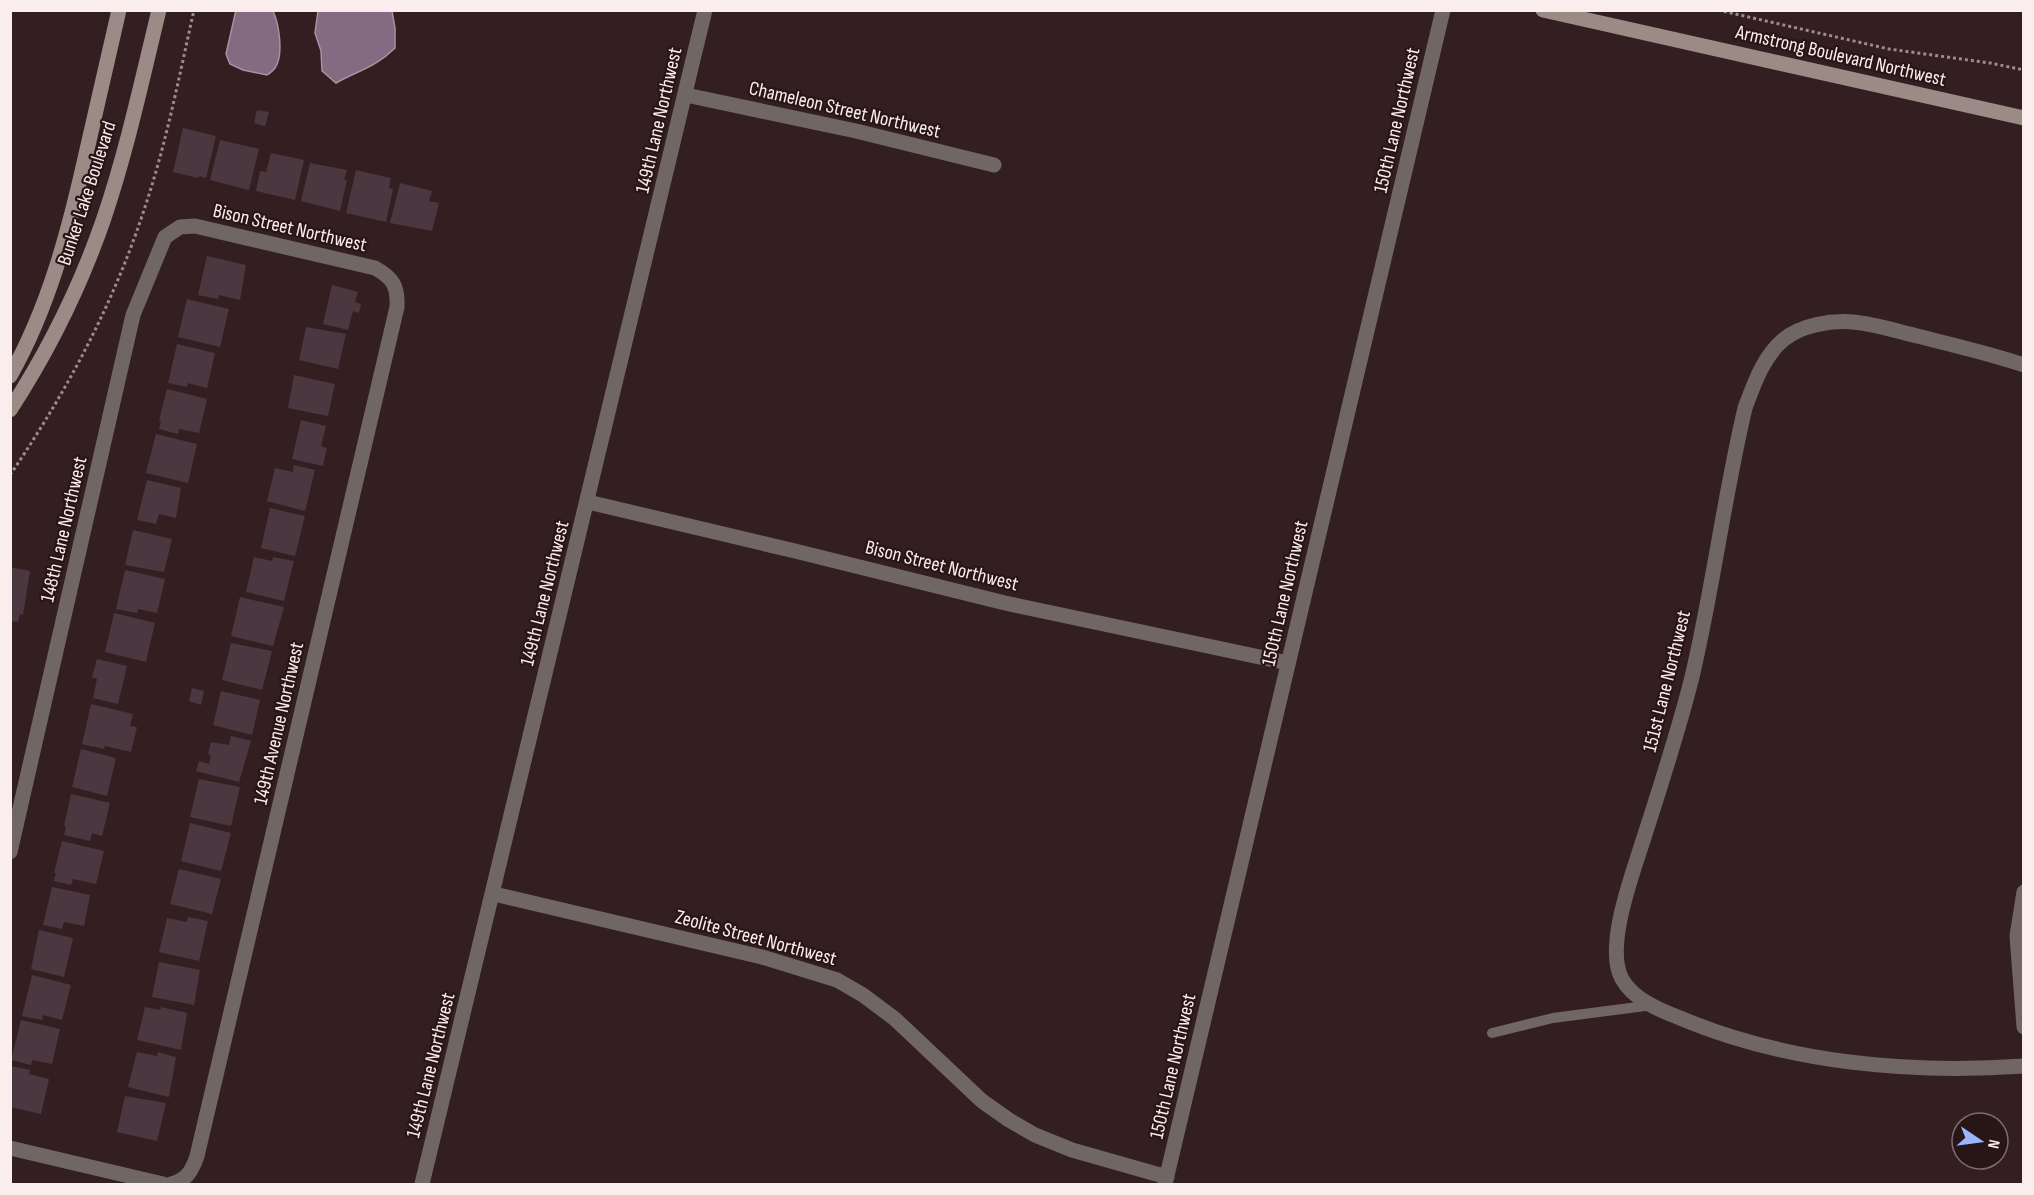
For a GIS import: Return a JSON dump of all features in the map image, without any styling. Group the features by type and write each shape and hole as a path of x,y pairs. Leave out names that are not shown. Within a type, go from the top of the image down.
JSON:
{"main road":[{"name":"Bunker Lake Boulevard","path":"10,375 39,317 59,260 76,200 119,10"},
{"name":"Bunker Lake Boulevard","path":"10,410 30,380 58,328 104,218 120,166 159,10"},
{"name":"Armstrong Boulevard Northwest","path":"1543,10 2024,118"}],"street":[{"name":"149th Lane Northwest","path":"422,1185 494,894 705,10"},
{"name":"150th Lane Northwest","path":"1166,1181 1443,10"},
{"name":"Chameleon Street Northwest","path":"686,95 856,131 994,165"},
{"name":"Bison Street Northwest","path":"180,227 195,226 342,260 375,268 390,276"},
{"name":"148th Lane Northwest","path":"10,852 133,315 165,237 180,227"},
{"name":"149th Avenue Northwest","path":"179,1182 193,1169 200,1145 397,307 398,294 390,276"},
{"name":"151st Lane Northwest","path":"2024,365 1982,352 1853,322 1823,323 1799,331 1784,340 1771,354 1756,380 1745,408 1692,675 1670,756 1623,904 1616,961 1622,979 1634,994 1716,1034 1808,1056 1896,1066 1990,1068 2024,1065"},
{"name":"Bison Street Northwest","path":"588,502 1005,603 1288,663"},
{"path":"2024,892 2016,936 2024,1027"},
{"name":"Zeolite Street Northwest","path":"494,894 762,957 837,980 863,995 895,1019 981,1101 1009,1120 1072,1150 1166,1181"},
{"path":"10,1148 163,1185"}],"lane":[{"path":"1492,1033 1553,1018 1653,1005"}],"path":[{"path":"10,475 40,430 83,355 116,285 155,176 194,10"},
{"path":"1718,10 1889,50 1990,63 2024,70"}],"shaded area":[{"path":"236,10 273,11 279,31 280,48 278,62 267,75 243,70 230,64 226,54"},
{"path":"318,11 392,11 395,48 374,64 336,83 322,71 321,51 315,33"}],"building":[{"path":"257,110 269,112 265,126 254,123"},
{"path":"183,128 216,136 206,178 173,172"},
{"path":"220,140 259,149 249,190 210,180"},
{"path":"271,153 304,160 295,200 256,191 260,171 266,172"},
{"path":"310,163 347,170 340,211 301,201"},
{"path":"356,170 391,178 389,188 393,189 386,222 346,213"},
{"path":"400,183 432,191 429,201 439,203 432,231 390,223"},
{"path":"207,256 246,265 240,300 219,295 218,299 198,295"},
{"path":"332,285 358,292 355,302 361,304 359,313 353,311 348,330 323,324"},
{"path":"187,299 229,309 220,347 178,337"},
{"path":"306,327 346,334 338,369 299,360"},
{"path":"177,344 215,353 207,388 188,383 187,387 168,383"},
{"path":"294,375 335,384 328,416 288,408"},
{"path":"167,389 207,399 199,433 179,429 178,434 159,429"},
{"path":"301,420 326,426 321,446 327,448 323,466 292,459"},
{"path":"156,434 197,444 188,483 146,473"},
{"path":"294,465 315,470 305,511 267,501 275,468 293,472"},
{"path":"147,480 181,488 176,518 159,514 156,524 137,520"},
{"path":"270,508 305,516 295,556 261,548"},
{"path":"133,530 172,539 164,572 125,565"},
{"path":"254,557 272,561 273,557 294,561 284,601 246,592"},
{"path":"10,567 30,571 23,615 20,614 18,622 10,621"},
{"path":"125,570 165,579 157,613 138,609 137,613 116,609"},
{"path":"240,597 284,607 273,646 231,636"},
{"path":"114,613 155,623 146,662 105,652"},
{"path":"231,643 272,651 262,690 222,680"},
{"path":"97,659 127,666 118,704 93,698 97,679 92,677"},
{"path":"192,688 204,691 201,705 189,701"},
{"path":"221,691 260,700 252,735 213,725"},
{"path":"91,704 133,714 130,726 137,727 131,752 82,744"},
{"path":"231,736 251,741 239,782 196,771 199,761 209,764 211,755 208,754 211,742 229,745"},
{"path":"81,749 116,758 107,796 72,787"},
{"path":"199,779 240,787 231,826 190,817"},
{"path":"71,794 110,803 102,836 92,833 90,841 64,835"},
{"path":"190,823 231,833 221,871 181,861"},
{"path":"62,841 104,851 96,884 73,879 71,885 54,881"},
{"path":"179,869 221,879 212,914 170,904"},
{"path":"52,887 90,895 84,926 64,922 62,929 43,925"},
{"path":"188,917 208,921 199,961 159,952 167,918 187,922"},
{"path":"39,930 73,938 64,977 31,969"},
{"path":"159,962 200,970 194,1005 152,997"},
{"path":"32,975 71,985 62,1020 43,1015 42,1020 22,1016"},
{"path":"145,1007 160,1010 161,1007 187,1013 181,1050 137,1040"},
{"path":"21,1020 60,1029 52,1064 32,1060 31,1065 11,1060"},
{"path":"137,1052 157,1056 158,1052 176,1057 169,1097 128,1087"},
{"path":"10,1066 30,1070 29,1074 49,1079 41,1114 10,1107"},
{"path":"125,1096 166,1103 157,1141 117,1132"}]}
